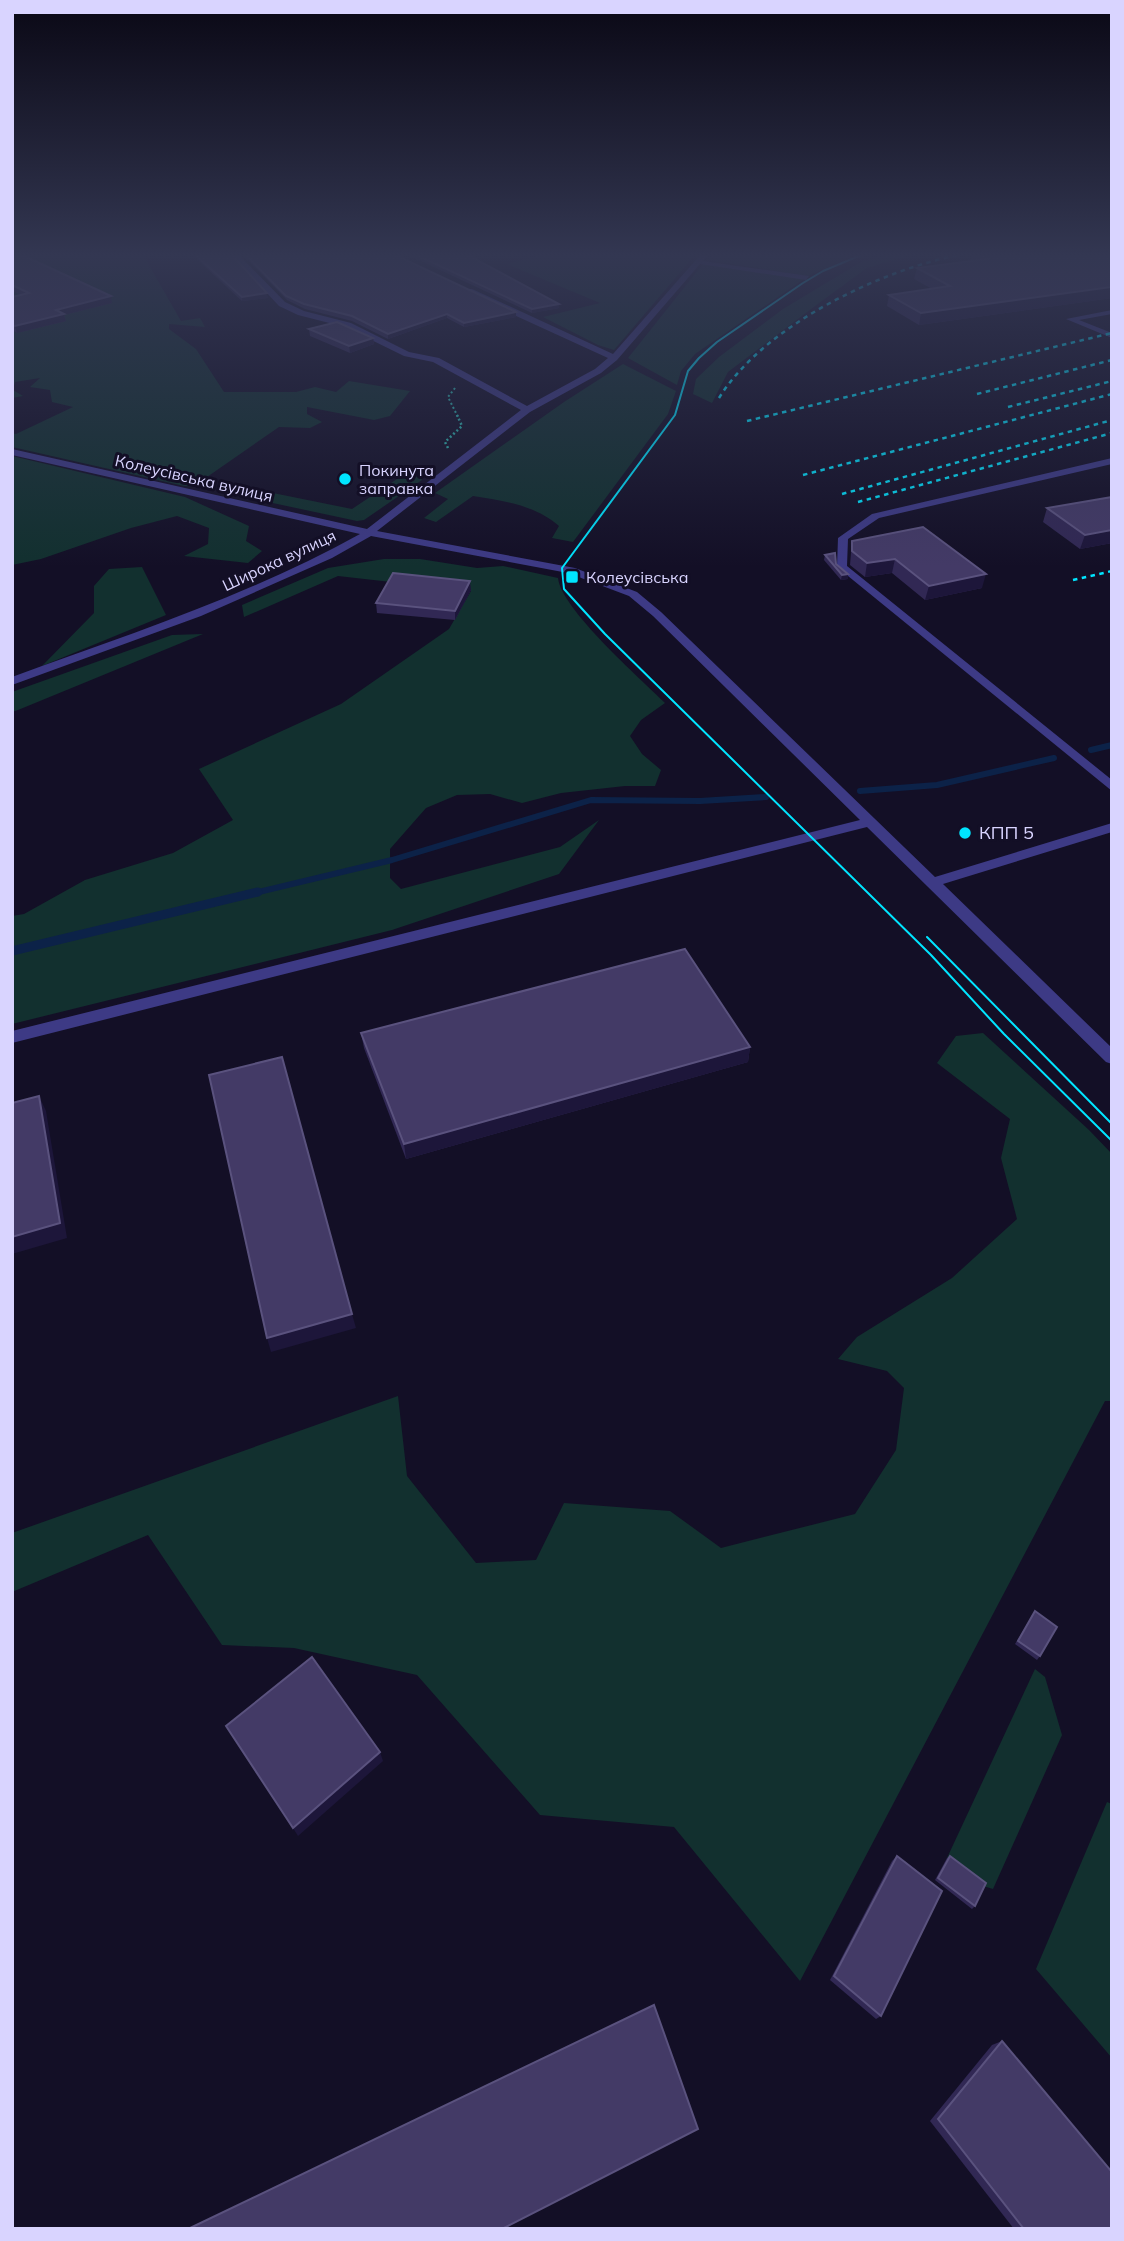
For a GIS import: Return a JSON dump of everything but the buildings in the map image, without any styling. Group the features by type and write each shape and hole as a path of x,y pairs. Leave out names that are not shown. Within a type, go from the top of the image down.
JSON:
{"street":[{"path":"424,358 436,360 527,410"},
{"name":"Широка вулиця","path":"12,681 197,614 328,556 369,533 527,410 614,358"},
{"name":"Колеусівська вулиця","path":"12,452 369,533 572,570 633,594 657,614 1112,1058"},
{"path":"1112,461 876,516 843,538 842,567 1112,787"},
{"path":"12,1037 868,822"},
{"path":"931,883 1112,827"}],"path":[{"path":"462,461 452,455 445,442 462,426 461,419 449,407 448,397 453,388 491,389"}],"green space":[{"path":"12,358 202,358 224,392 296,392 315,387 336,392 349,381 410,391 390,416 374,420 307,407 307,414 322,422 310,428 279,427 207,477 216,488 184,486 12,447 12,433 16,434 73,407 52,402 50,390 30,387 40,378 15,382 13,390 23,396 12,398"},
{"path":"628,358 692,358 681,371 677,385"},
{"path":"718,358 747,358 728,372 712,403 693,394 696,379"},
{"path":"623,364 676,391 668,414 573,542 552,538 559,526 540,513 519,505 473,496 436,522 424,518 448,499 435,493"},
{"path":"12,456 185,497 249,526 246,541 262,551 248,563 184,556 208,544 209,528 177,516 131,528 41,559 12,565"},
{"path":"400,477 420,477 422,480 364,520 357,521 254,499 256,494 268,492 352,509"},
{"path":"384,559 420,559 477,568 503,566 558,578 562,591 587,625 665,703 641,720 630,736 642,754 661,770 655,786 625,786 561,793 522,803 490,794 457,795 426,808 390,849 390,878 401,889 560,847 599,820 559,874 392,930 12,1024 12,916 24,914 85,880 173,853 233,820 199,769 341,704 449,629 471,591 338,576 244,617 242,605 328,568"},
{"path":"142,567 166,615 42,666 94,613 94,586 109,569"},
{"path":"203,634 12,712 12,692 172,635"},
{"path":"983,1033 1112,1154 1112,1401 1105,1401 800,1981 674,1827 540,1815 417,1675 294,1648 222,1645 148,1535 12,1592 12,1533 398,1396 407,1476 476,1563 536,1560 564,1503 670,1511 721,1548 855,1514 896,1450 904,1388 887,1371 838,1359 857,1337 952,1278 1017,1219 1001,1158 1010,1119 937,1063 956,1036"},
{"path":"1035,1669 1045,1677 1062,1735 993,1889 983,1886 947,1858"},
{"path":"1107,1802 1112,1804 1112,2058 1036,1969"}],"waterway":[{"path":"1091,750 1112,745"},
{"path":"860,791 937,785 1054,758"},
{"path":"250,894 392,860 591,800 700,801 766,797"},
{"path":"12,951 258,892"}],"tram line":[{"path":"699,358 688,371 675,415 562,568 564,589 605,634 931,955 1004,1034 1112,1141"},
{"path":"927,937 1112,1124"}],"railway":[{"path":"719,398 739,371 753,358"},
{"path":"747,421 1010,358"},
{"path":"977,394 1112,360"},
{"path":"1008,407 1112,381"},
{"path":"803,475 1112,394"},
{"path":"842,494 1112,420"},
{"path":"858,502 1112,433"},
{"path":"1073,580 1112,571"}],"place":[{"name":"Покинута заправка","path":"345,479"},
{"name":"Колеусівська","path":"572,577"},
{"name":"КПП 5","path":"965,833"}]}
